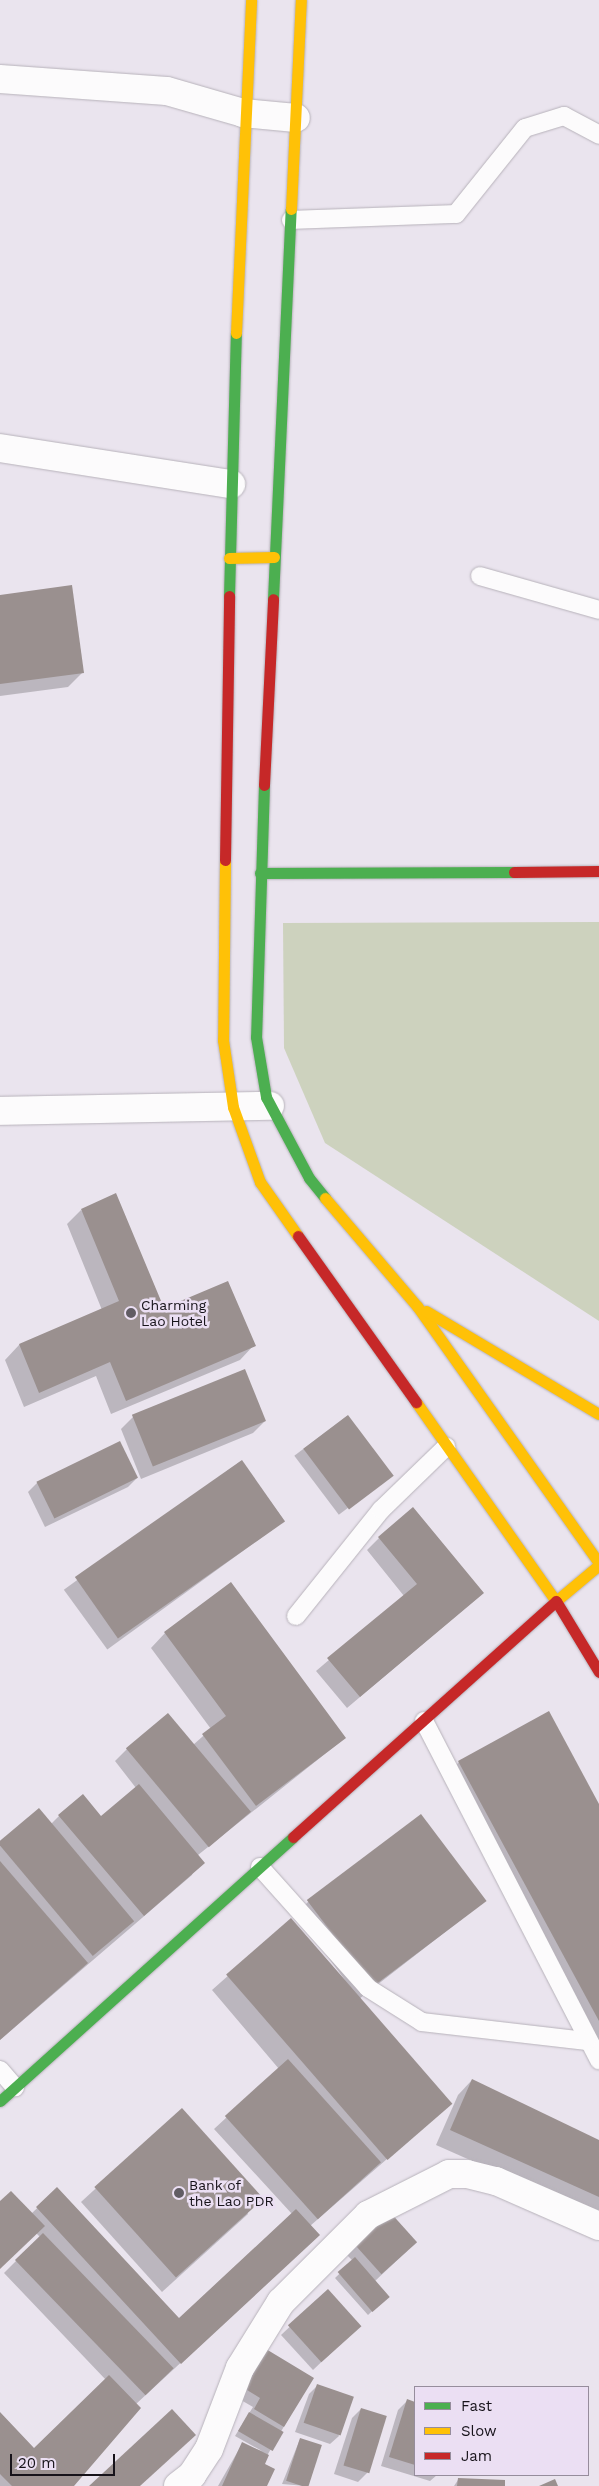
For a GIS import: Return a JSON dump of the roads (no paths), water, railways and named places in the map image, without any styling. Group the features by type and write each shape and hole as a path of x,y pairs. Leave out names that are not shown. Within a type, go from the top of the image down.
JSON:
{"main road":[{"path":"251,0 242,113 228,558 223,1040 233,1107 260,1182 556,1601 599,1672"},
{"path":"0,2100 599,1564 417,1306 309,1178 270,1106 256,1037 260,874 301,0"},
{"path":"228,558 274,557"},
{"path":"260,874 599,872"},
{"path":"417,1306 599,1414"}],"street":[{"path":"0,79 167,91 242,113 296,118"},
{"path":"0,448 231,484"},
{"path":"0,1111 270,1106"},
{"path":"178,2486 192,2475 209,2449 240,2368 281,2302 368,2214 449,2174 467,2174 496,2180 599,2226"}],"lane":[{"path":"291,220 456,214 526,128 564,116 599,135"},
{"path":"480,576 599,610"},
{"path":"296,1616 381,1510 446,1447"},
{"path":"424,1720 587,2041 599,2060"},
{"path":"260,1867 368,1988 422,2022 587,2041"},
{"path":"0,2070 15,2087"}],"place":[{"name":"Charming Lao Hotel","path":"131,1313"},
{"name":"Bank of the Lao PDR","path":"179,2193"}]}
